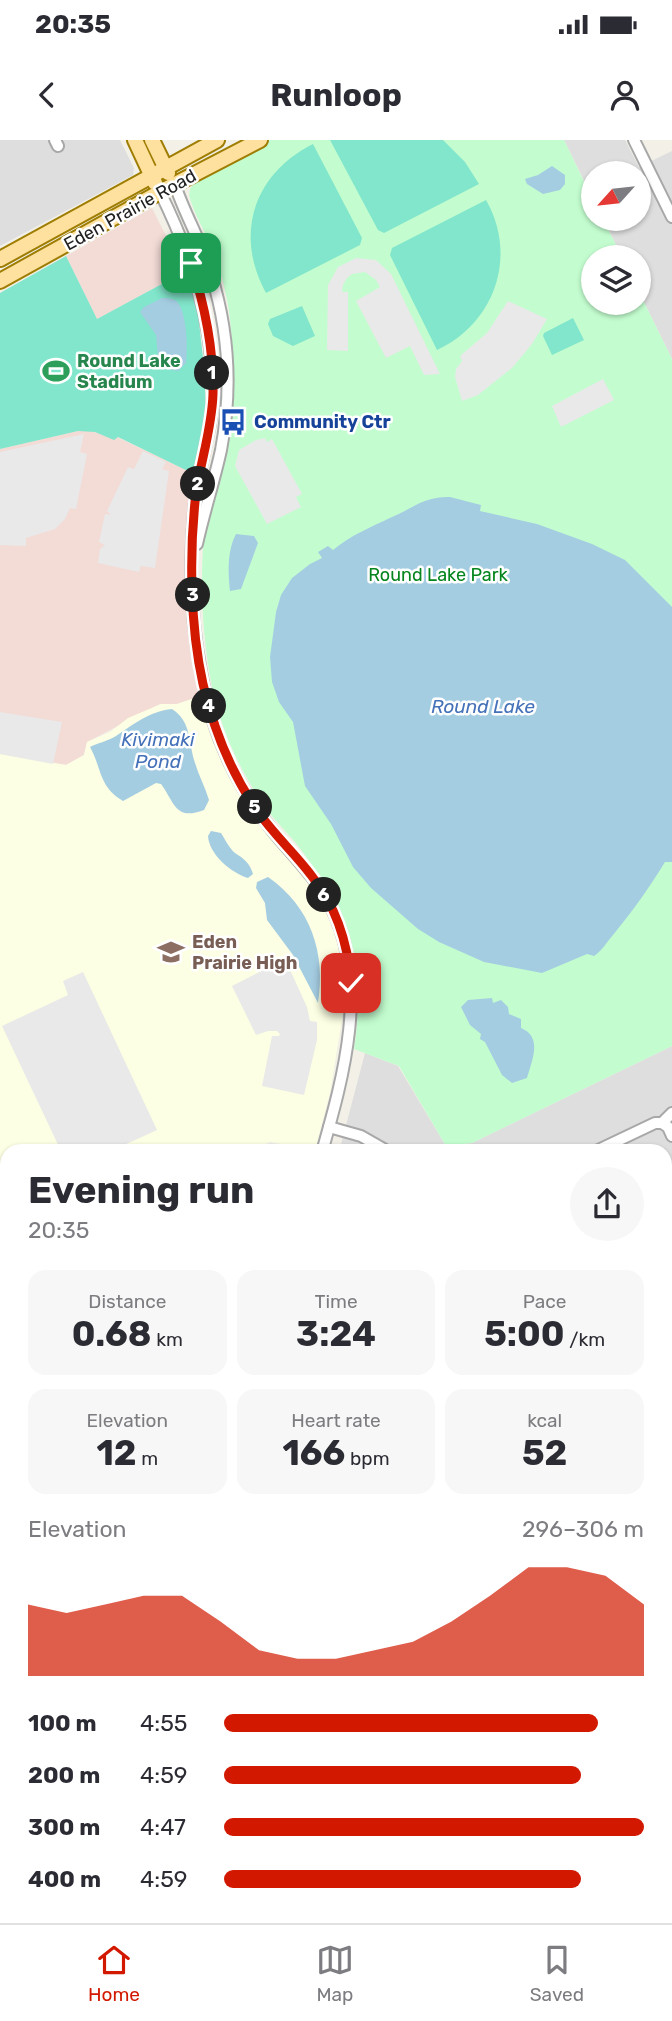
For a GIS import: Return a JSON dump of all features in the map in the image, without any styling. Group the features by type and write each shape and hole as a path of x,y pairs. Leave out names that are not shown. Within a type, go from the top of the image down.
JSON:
{"main road":[{"path":"135,140 160,192"},
{"path":"152,140 175,185"},
{"name":"Eden Prairie Road","path":"0,259 217,140"},
{"name":"Eden Prairie Road","path":"0,281 260,140"}],"street":[{"path":"635,140 672,217"},
{"path":"175,185 212,275 223,320 228,362 221,448 193,561"},
{"path":"160,192 197,282 206,318 211,356 212,403 194,514 193,594 200,668 217,733 230,764 254,806 313,877 327,899 346,947 351,1008 340,1078 324,1144"},
{"path":"662,1123 672,1113"},
{"path":"611,1144 655,1123 668,1126 672,1136"},
{"path":"329,1128 361,1136 374,1144"}],"shaded area":[{"path":"0,140 120,140 134,168 133,175 0,246"},
{"path":"564,140 625,140 636,161 581,161 581,175"},
{"path":"672,151 672,359 650,315 651,245 616,245 609,231 651,231 651,161"},
{"path":"152,208 184,272 97,319 66,256"},
{"path":"356,258 376,260 391,274 440,374 424,375 410,346 386,358 356,301 380,287 376,280 365,272 352,274 343,285 342,292 348,292 348,351 327,350 328,285 338,267"},
{"path":"508,301 547,319 532,344 512,368 478,395 462,401 455,377 456,369 462,361 460,356 487,333"},
{"path":"603,379 614,400 561,427 552,406"},
{"path":"78,431 117,437 196,475 192,504 201,696 177,704 160,704 87,742 84,755 66,765 0,754 0,449"},
{"path":"84,434 80,452 87,454 76,509 70,508 65,519 55,529 26,538 26,546 0,545 0,452"},
{"path":"265,438 267,442 272,439 302,494 296,497 301,507 267,524 235,466 239,450"},
{"path":"143,451 166,462 162,469 169,471 155,568 141,566 139,572 98,563 100,549 105,545 99,542 105,514 111,515 107,511 128,467 134,469"},
{"name":"Eden Prairie High","path":"201,696 214,739 239,793 267,833 319,895 338,937 345,977 344,1007 330,1093 317,1144 0,1144 0,754 66,765 84,755 87,742 110,732 128,718 161,704 177,704"},
{"path":"0,712 62,722 53,764 0,754"},
{"path":"285,959 307,1007 310,1021 317,1022 317,1040 304,1095 262,1086 272,1036 280,1034 277,1031 268,1031 256,1035 232,986"},
{"path":"83,972 157,1130 126,1144 58,1144 2,1026 68,995 63,981"},
{"path":"672,1046 672,1144 463,1144 472,1143"},
{"path":"365,1053 398,1066 445,1144 341,1144"}],"green space":[{"name":"Round Lake Park","path":"270,140 564,140 581,175 581,231 609,231 616,245 581,245 581,315 650,315 672,359 672,1046 472,1143 445,1144 399,1066 354,1049 358,1014 357,978 352,943 346,926 315,870 265,807 245,775 220,717 205,641 202,583 209,507 231,427 232,346 230,315 219,269 194,210 189,195 196,180"},
{"path":"330,140 443,140 465,162 479,184 384,233 378,230"},
{"path":"313,144 362,238 360,245 266,293 256,271 251,249 255,208 263,189 276,172 292,157"},
{"path":"486,200 500,243 500,265 495,286 474,323 437,350 390,255 392,248"},
{"path":"66,256 97,319 184,272 187,274 198,314 204,366 206,415 196,475 118,437 114,440 95,432 78,431 0,449 0,293"},
{"path":"302,306 315,336 293,346 273,336 268,324 270,319"},
{"path":"573,318 584,340 552,355 544,333"}],"water":[{"path":"552,166 565,175 565,184 560,190 543,194 527,184 525,179"},
{"path":"162,298 176,301 183,315 187,357 186,363 178,371 167,369 158,357 156,335 140,312"},
{"name":"Round Lake","path":"450,497 481,505 480,511 537,524 592,544 625,560 672,607 672,862 665,862 634,909 597,954 587,954 542,973 484,962 439,942 418,929 371,888 353,867 331,824 305,786 293,722 279,702 272,682 270,657 276,612 281,595 292,578 322,558 318,552 328,546 333,550 361,532 426,501"},
{"path":"236,534 254,536 258,543 241,589 230,591 230,555"},
{"name":"Kivimaki Pond","path":"172,709 186,726 195,763 209,800 204,810 194,813 181,812 161,784 156,783 123,801 105,783 90,747 113,738 149,715"},
{"path":"211,831 221,833 233,851 248,864 253,874 248,878 222,862 209,843 208,836"},
{"path":"268,877 295,902 312,932 320,966 318,1003 293,955 267,920 265,903 256,888 257,882"},
{"path":"492,998 493,1003 501,1000 508,1007 509,1014 521,1019 521,1028 528,1032 534,1043 527,1078 512,1083 502,1075 485,1042 480,1039 481,1034 470,1025 461,1007 468,1000"}],"place":[{"name":"Round Lake Stadium","path":"56,371"},
{"name":"Community Ctr","path":"233,422"},
{"name":"Eden Prairie High","path":"171,952"}],"route":[{"path":"191,263 206,318 213,388 192,526 193,594 203,684 217,733 237,778 254,806 313,877 327,899 346,947 351,983"}]}
